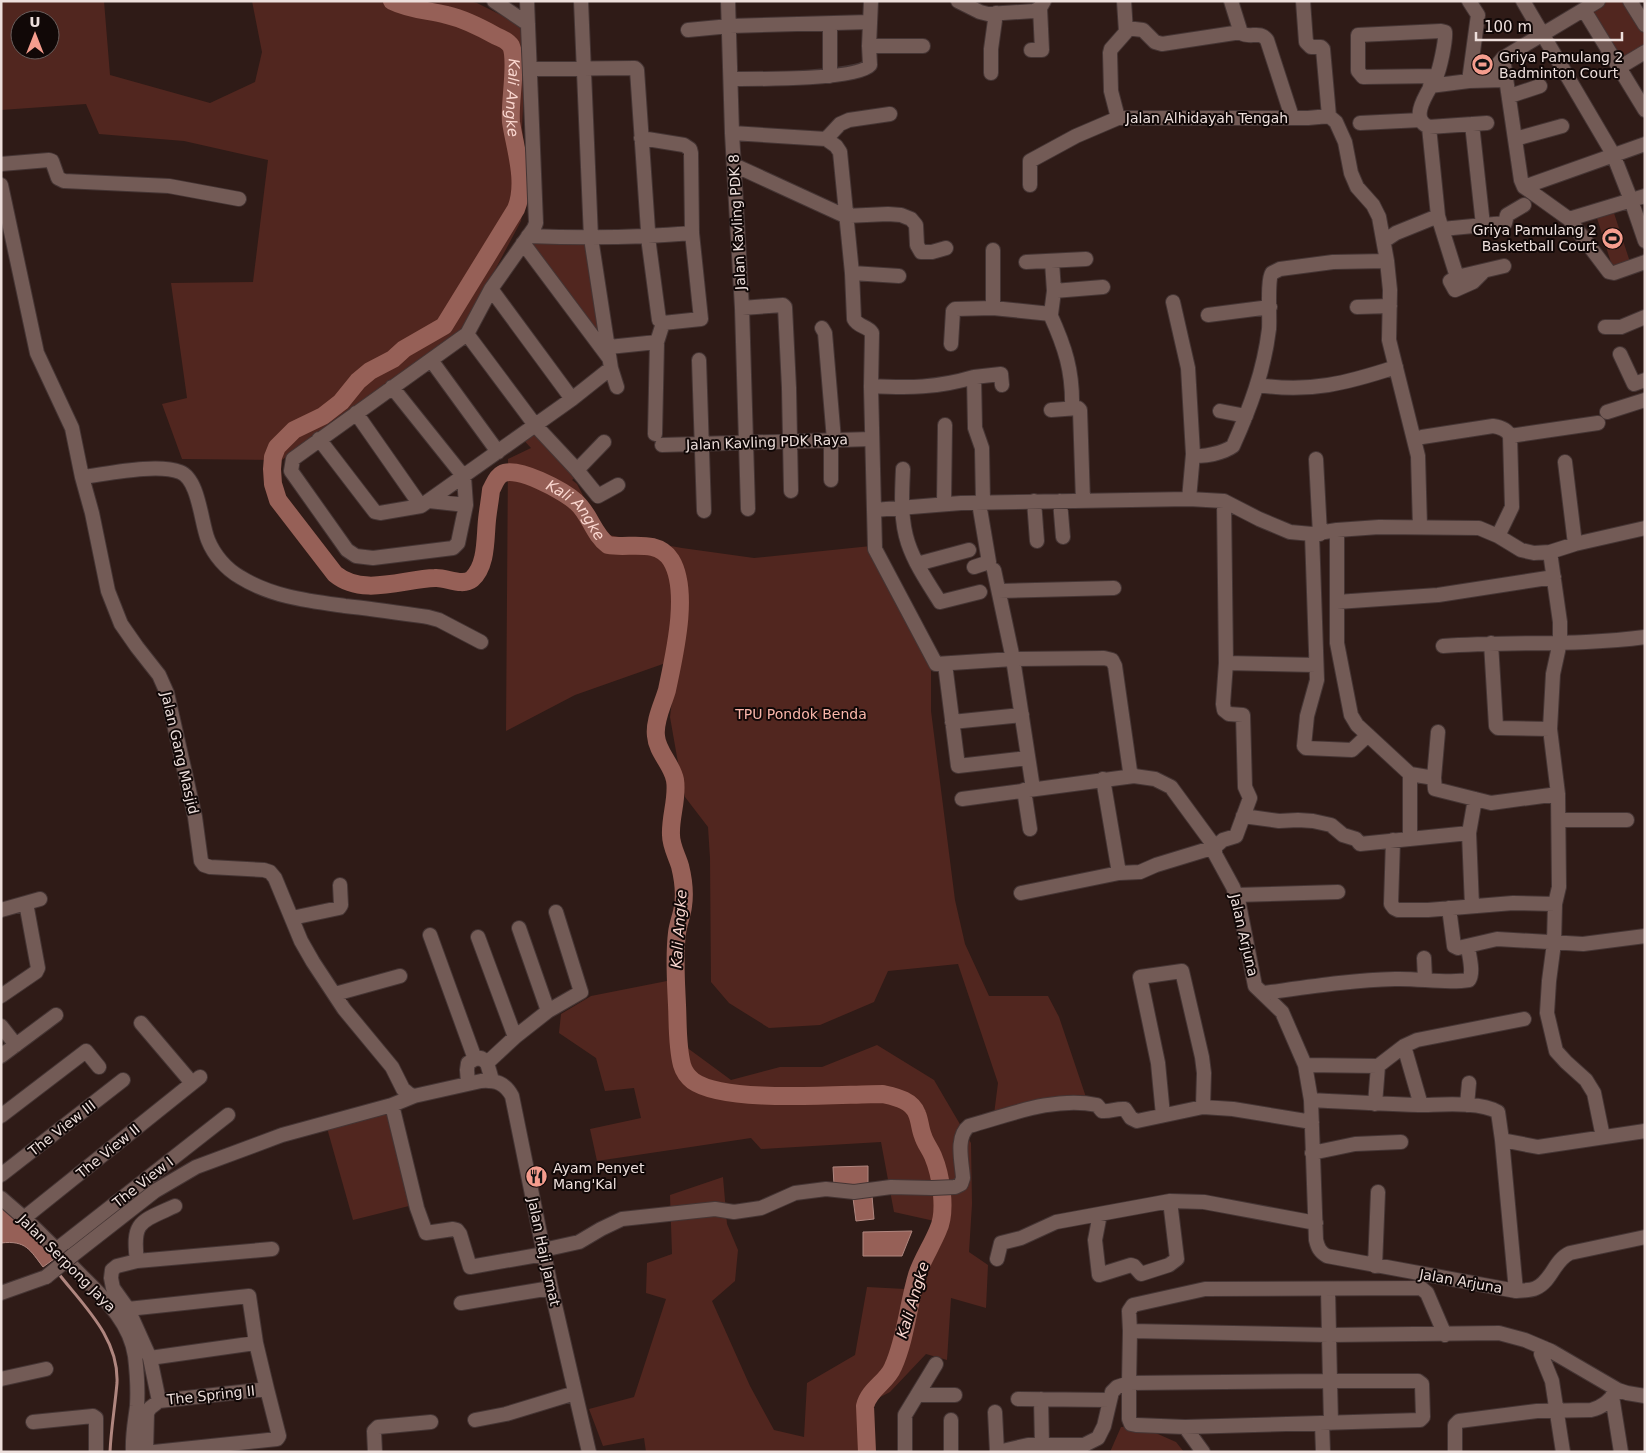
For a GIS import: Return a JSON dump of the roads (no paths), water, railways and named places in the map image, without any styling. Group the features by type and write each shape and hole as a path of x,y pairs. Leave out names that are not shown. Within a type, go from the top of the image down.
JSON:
{"street":[{"path":"494,1 528,24"},
{"path":"392,387 464,477 466,505 458,543 453,548 373,558 356,556 347,550 291,471 293,460 356,413 392,387 431,360 467,334 491,289 536,223 527,1"},
{"path":"581,1 591,238 616,387"},
{"name":"Jalan Kavling PDK 8","path":"728,1 732,134 742,308 748,509"},
{"path":"731,79 830,76 868,68 870,63 869,22 872,1"},
{"path":"958,1 980,12 996,14 1024,13 1042,5 1042,50 1031,50"},
{"path":"1118,118 1111,91 1110,52 1126,33 1124,1"},
{"path":"1231,1 1240,32 1246,36 1263,35 1267,40 1292,117"},
{"path":"1303,1 1306,42 1312,47 1321,47 1323,49 1329,116 1336,122 1345,142 1351,173 1357,187 1373,205 1379,217 1390,290 1389,340 1418,456 1420,527"},
{"path":"1469,1 1478,15 1469,81"},
{"path":"1523,1 1638,198 1645,242"},
{"path":"1598,1 1504,58 1498,64 1502,80 1510,96 1518,172 1524,187 1569,219 1608,272 1614,273 1645,262"},
{"path":"1630,1 1645,25"},
{"path":"1584,10 1645,110"},
{"path":"990,73 996,14"},
{"path":"688,30 730,26 869,22"},
{"path":"830,24 830,76"},
{"path":"1126,28 1143,30 1155,42 1162,44 1240,32"},
{"path":"1502,80 1433,82 1363,78 1358,71 1358,35 1444,31 1446,35 1433,82 1424,98 1425,124 1440,222 1457,277 1450,281 1455,290 1473,282 1483,272 1504,266"},
{"path":"869,46 923,46"},
{"path":"1620,67 1645,52"},
{"path":"530,69 636,69 648,237 659,320 663,324"},
{"path":"1510,96 1540,86"},
{"path":"826,139 840,124 849,120 890,114"},
{"name":"Jalan Alhidayah Tengah","path":"1030,185 1030,160 1076,136 1118,118 1308,118 1329,116"},
{"path":"1360,124 1487,124"},
{"path":"1472,124 1483,225"},
{"path":"1515,139 1562,126"},
{"path":"732,134 826,139 836,146 841,156 845,216 852,273 854,319 872,333 871,386 875,549 941,664 958,766 1028,758"},
{"path":"641,138 684,145 690,149 692,233 701,319 663,324"},
{"path":"1524,187 1645,144"},
{"path":"1,164 49,160 52,161 58,178 64,181 169,180 239,199"},
{"path":"734,164 845,216 901,215 911,219 916,225 917,245 921,252 932,252 946,248"},
{"name":"Jalan Gang Masjid","path":"1,185 37,353 68,418 92,513 108,591 116,614 137,648 160,676 167,693 195,817 201,861 204,865 210,867 253,869 270,872 307,952 352,1020 371,1040 392,1067 403,1089 414,1096"},
{"path":"1569,219 1638,198"},
{"path":"1384,241 1396,233 1440,222 1483,225 1505,223 1506,215 1524,205"},
{"path":"525,240 648,237 692,233"},
{"path":"525,240 610,358"},
{"path":"993,250 993,308"},
{"path":"1026,262 1086,259"},
{"path":"1192,454 1196,456 1217,453 1232,448 1246,416 1258,386 1265,353 1270,307 1270,275 1276,270 1333,262 1387,261"},
{"path":"1052,262 1054,291 1050,314 1062,341 1072,383 1072,408"},
{"path":"852,273 899,276"},
{"path":"1054,291 1103,287"},
{"path":"491,289 572,399"},
{"path":"1173,302 1188,368 1192,454 1189,499"},
{"path":"742,308 783,305 785,308 791,491"},
{"path":"1357,307 1390,306"},
{"path":"1208,315 1270,307"},
{"path":"951,344 953,310 956,309 993,308 1050,314"},
{"path":"1605,327 1622,327 1645,317"},
{"path":"425,504 572,399 610,358 657,342 663,324"},
{"path":"822,328 825,334 832,440 832,480"},
{"path":"467,334 535,425 577,470 598,496 618,485"},
{"name":"Jalan Kavling PDK Raya","path":"657,342 658,439 703,444 872,439"},
{"path":"1620,354 1633,383 1645,380"},
{"path":"431,360 498,452"},
{"path":"699,360 704,511"},
{"path":"1258,386 1273,388 1326,386 1350,382 1396,367"},
{"path":"871,386 912,388 951,384 974,377 1001,374 1002,385"},
{"path":"974,377 976,428 982,448 981,503 989,562 974,567"},
{"path":"1510,436 1603,418 1645,400"},
{"path":"1052,410 1079,409 1084,501"},
{"path":"1220,411 1246,416"},
{"path":"356,413 425,504"},
{"path":"944,504 945,425"},
{"path":"1422,437 1493,426 1501,428 1510,436 1512,507 1498,536"},
{"path":"319,440 375,512 380,513 425,504 466,505"},
{"path":"577,470 604,442"},
{"path":"1316,459 1315,602 1317,680 1308,716 1304,747 1353,750 1368,735"},
{"path":"1565,462 1575,544"},
{"path":"903,468 902,507 908,542 917,564 940,602 980,592"},
{"path":"82,477 150,469 179,472 187,476 194,487 208,540 219,558 239,577 265,590 300,600 428,617 439,620 481,642"},
{"path":"874,510 944,504 1034,501 1189,499 1224,501 1290,532 1316,534 1360,528 1479,528 1498,536 1521,550 1534,552 1550,552 1575,544 1645,528"},
{"path":"1034,501 1037,541"},
{"path":"1060,501 1063,537"},
{"path":"1021,893 1119,873 1140,872 1156,865 1215,847 1223,840 1236,836 1250,798 1245,787 1244,715 1229,714 1224,710 1226,664 1224,501"},
{"path":"1337,530 1337,643 1348,705 1354,720 1410,774 1434,778"},
{"path":"917,564 969,550"},
{"path":"1550,552 1560,622 1560,642 1553,674 1550,729 1558,794 1559,887 1555,904 1554,943 1547,1013 1556,1051 1591,1085 1603,1137"},
{"path":"994,570 1013,659 1028,758 1030,829"},
{"path":"1337,602 1438,594 1554,577"},
{"path":"999,591 1114,588"},
{"path":"1443,646 1620,640 1645,637"},
{"path":"1491,643 1496,726 1498,728 1550,729"},
{"path":"941,664 1013,659 1104,658 1112,660 1115,666 1130,771 1134,776"},
{"path":"1226,664 1316,665"},
{"path":"952,722 1022,715"},
{"path":"1438,732 1434,778 1435,789 1491,803 1558,794"},
{"path":"1410,774 1410,838"},
{"name":"Jalan Arjuna","path":"962,799 1028,786 1134,776 1155,779 1171,787 1215,847 1215,854 1239,904 1255,986 1282,1012 1305,1065 1311,1100 1316,1240 1319,1249 1323,1253 1328,1256 1375,1266 1516,1291 1540,1286 1561,1257 1570,1253 1645,1238"},
{"path":"1103,780 1119,873"},
{"path":"1472,906 1469,833 1474,799"},
{"path":"1244,816 1279,821 1313,821 1331,825 1343,835 1356,839 1360,844 1469,833"},
{"path":"1559,820 1628,820"},
{"path":"1393,840 1391,904 1398,910 1428,910 1513,903 1555,904"},
{"path":"292,918 339,908 341,905 340,886"},
{"path":"1236,895 1338,892"},
{"path":"1,910 40,899"},
{"path":"2,994 36,972 38,968 39,963 26,903"},
{"path":"1449,908 1454,946 1458,948 1496,939 1554,943 1592,943 1645,936"},
{"path":"468,1083 466,1070 468,1063 481,1061 548,1011 581,990 556,912"},
{"path":"519,928 548,1011"},
{"path":"1,1293 46,1277 140,1201 196,1167 282,1134 392,1105 414,1096 468,1083 492,1080 481,1061 430,935"},
{"path":"478,937 515,1037"},
{"path":"1264,993 1373,980 1425,979 1459,982 1469,980 1471,972 1468,947"},
{"path":"1424,958 1425,979"},
{"path":"1163,1115 1157,1054 1140,977 1182,971 1202,1056 1204,1074 1203,1107"},
{"path":"334,994 400,976"},
{"path":"1,1056 56,1014"},
{"path":"1305,1065 1378,1066 1404,1046 1417,1040 1524,1019"},
{"name":"The View II","path":"24,1218 196,1080 141,1023"},
{"path":"1,1026 16,1045"},
{"path":"1404,1046 1421,1105"},
{"path":"1,1116 86,1052 99,1068"},
{"path":"1375,1104 1378,1066"},
{"name":"The View III","path":"1,1176 123,1080"},
{"name":"Jalan Haji Jamat","path":"492,1080 504,1086 512,1096 543,1252 589,1452"},
{"path":"1467,1105 1469,1084"},
{"path":"1311,1100 1375,1104 1467,1105 1498,1112 1516,1291"},
{"path":"392,1105 417,1208 426,1233 453,1228 457,1230 460,1234 470,1267 543,1252 578,1242 622,1219 715,1209 734,1212 760,1208 795,1193 826,1189 854,1192 891,1187 932,1188 956,1186 961,1184 963,1178 960,1138 963,1130 969,1126 1046,1106 1083,1102 1097,1105 1102,1111 1108,1112 1120,1108 1125,1110 1137,1122 1203,1107 1233,1109 1312,1122"},
{"name":"The View I","path":"57,1249 228,1115"},
{"path":"1502,1140 1538,1147 1645,1131"},
{"path":"1312,1153 1355,1144 1401,1142"},
{"path":"1375,1266 1378,1192"},
{"name":"Jalan Serpong Jaya","path":"1,1198 57,1249 118,1315 132,1343 135,1355 137,1404 132,1436 133,1452"},
{"path":"997,1259 1000,1243 1021,1238 1056,1222 1170,1201 1204,1202 1316,1223"},
{"path":"1100,1214 1095,1240 1099,1275 1132,1265 1142,1274 1169,1265 1177,1259 1170,1201"},
{"path":"137,1262 134,1243 137,1230 147,1219 174,1206"},
{"path":"146,1452 147,1413 159,1401 150,1358 128,1308 113,1288 112,1270 117,1266 137,1262 272,1249"},
{"path":"461,1303 551,1288"},
{"path":"995,1412 997,1452 1028,1446 1084,1446 1098,1438 1104,1426 1112,1392 1129,1383 1418,1381 1423,1386 1422,1417 1420,1420 1185,1427 1136,1426 1131,1424 1129,1419 1129,1383 1130,1331 1128,1311 1133,1305 1192,1291 1205,1289 1424,1289 1446,1334"},
{"path":"1323,1452 1330,1381 1328,1289"},
{"path":"128,1308 249,1296 256,1343 267,1389"},
{"path":"1130,1331 1329,1335 1510,1334 1544,1348 1615,1393 1645,1396"},
{"path":"150,1358 256,1343"},
{"path":"1544,1348 1542,1354 1552,1381 1563,1452"},
{"path":"906,1452 905,1415 936,1364"},
{"path":"1,1379 46,1369"},
{"path":"137,1383 155,1381"},
{"name":"The Spring II","path":"154,1452 277,1439 279,1436 267,1389 159,1401"},
{"path":"475,1420 506,1414 574,1393"},
{"path":"1455,1452 1455,1426 1458,1421 1556,1410 1586,1411 1606,1404 1615,1393"},
{"path":"1615,1393 1621,1452"},
{"path":"917,1395 955,1395"},
{"path":"1018,1399 1110,1400"},
{"path":"1041,1400 1042,1446"},
{"path":"33,1422 93,1416 96,1418 96,1452"},
{"path":"951,1420 951,1452"},
{"path":"375,1452 374,1431 376,1428 431,1422"},
{"path":"1185,1427 1203,1452"}],"waterway":[{"name":"Kali Angke","path":"392,1 466,21 504,40 511,46 514,62 511,122 519,166 519,199 516,209 444,326 404,349 393,359 370,371 358,381 341,402 323,416 294,430 277,447 273,457 272,469 273,484 278,500 335,574 346,581 371,586 435,578 464,582 472,579 483,559 491,490 498,477 509,472 528,476 570,497 585,512 599,535 608,545 650,547 665,553 671,560 677,573 680,606 679,624 667,690 656,730 657,742 671,769 676,787 671,839 679,862 684,891 684,901 677,933 675,960 678,1043 684,1070 693,1081 709,1088 730,1093 784,1096 883,1094 903,1100 915,1109 921,1131 933,1156 938,1173 942,1193 941,1222 917,1275 901,1345 893,1367 887,1377 870,1395 865,1406 867,1452"},
{"path":"58,1273 89,1310 106,1337 112,1351 117,1383 110,1452"}],"place":[{"name":"Griya Pamulang 2 Badminton Court","path":"1483,65"},
{"name":"Griya Pamulang 2 Basketball Court","path":"1613,238"},
{"name":"Ayam Penyet Mang'Kal","path":"537,1176"}],"park label":[{"name":"TPU Pondok Benda","path":"801,714"}]}
